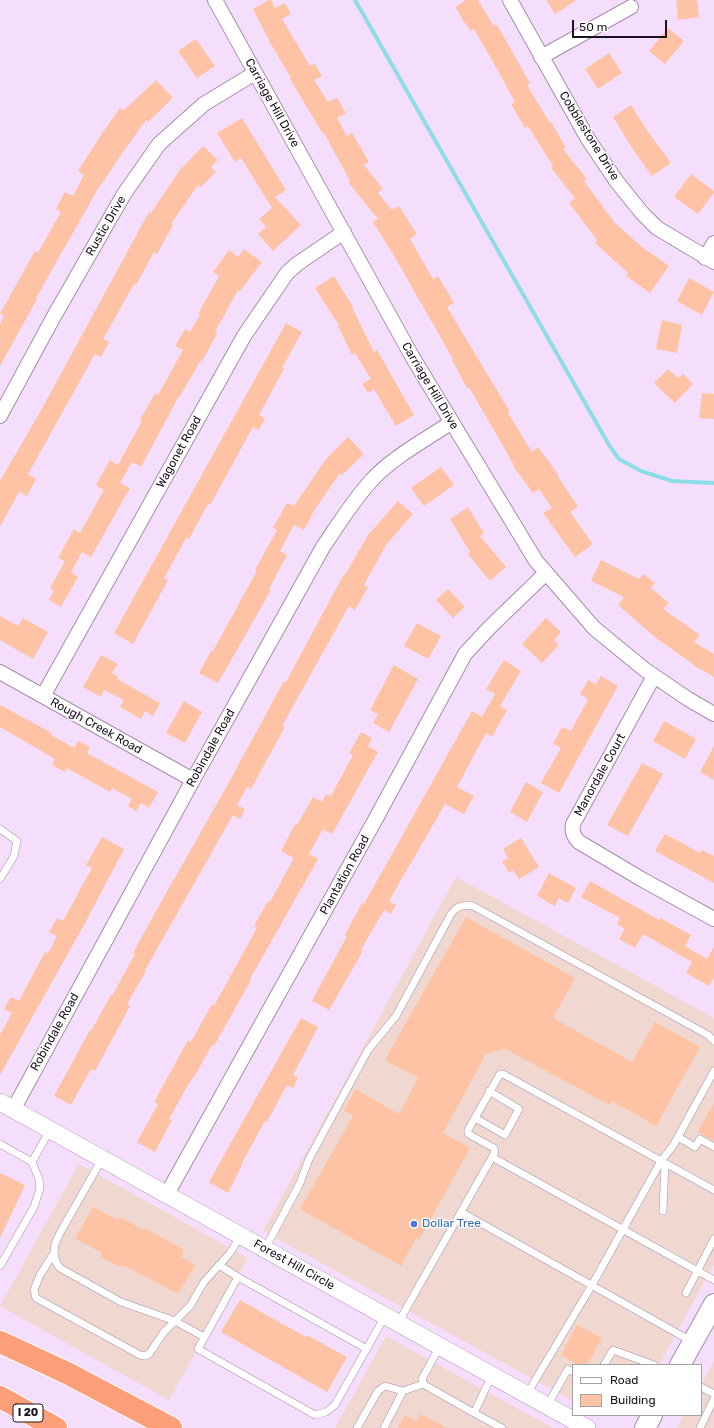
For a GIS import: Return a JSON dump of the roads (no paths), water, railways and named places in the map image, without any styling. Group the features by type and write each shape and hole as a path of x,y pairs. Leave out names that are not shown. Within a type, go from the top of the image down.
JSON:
{"highway":[{"path":"0,1336 44,1362"},
{"path":"0,1342 91,1385 171,1428"},
{"name":"I 20","path":"0,1397 56,1428"}],"main road":[{"path":"681,1364 714,1304"},
{"path":"645,1428 651,1416"}],"street":[{"name":"Carriage Hill Drive","path":"216,0 413,358 536,562 594,628 644,669 688,699 714,714"},
{"name":"Cobblestone Drive","path":"510,0 588,139 616,182 642,213 657,228 710,260"},
{"path":"541,57 631,7"},
{"name":"Rustic Drive","path":"0,416 124,194 159,144 204,104 255,72"},
{"name":"Wagonet Road","path":"43,696 244,336 287,273 297,264 344,232"},
{"path":"710,260 714,243"},
{"name":"Robindale Road","path":"7,1106 193,780 323,547 347,511 370,481 392,462 452,422"},
{"name":"Plantation Road","path":"167,1194 374,822 465,654 489,628 546,573"},
{"name":"Rough Creek Road","path":"0,672 193,780"},
{"name":"Manordale Court","path":"654,676 573,824 572,830 575,838 579,842 643,880 714,919"},
{"name":"Forest Hill Circle","path":"7,1106 587,1428"}],"lane":[{"path":"0,829 17,841 14,856 0,879"},
{"path":"265,1249 300,1183 309,1159 368,1050 396,1016 451,914 457,908 467,905 473,906 708,1035 714,1041"},
{"path":"527,1394 678,1137 714,1071"},
{"path":"238,1277 198,1349 315,1415 326,1412 335,1405 367,1349 392,1319 461,1212 495,1152 494,1148 468,1133 468,1130 500,1074 503,1074 714,1190"},
{"path":"475,1118 505,1135 519,1109 489,1091"},
{"path":"32,1162 50,1130"},
{"path":"678,1137 695,1147 700,1139 714,1147"},
{"path":"0,1144 32,1162 40,1179 40,1188 34,1207 0,1266"},
{"path":"492,1157 714,1280"},
{"path":"102,1158 55,1244 54,1253 56,1262 60,1268 121,1302 175,1321 204,1337"},
{"path":"663,1162 663,1211"},
{"path":"461,1212 693,1342"},
{"path":"54,1253 40,1275 34,1290 36,1298 140,1356 145,1356 149,1354 164,1332 190,1306 204,1282 230,1253 241,1236"},
{"path":"686,1293 714,1239"},
{"path":"219,1265 367,1349"},
{"path":"423,1384 422,1379 440,1346"},
{"path":"605,1364 612,1350 651,1364"},
{"path":"547,1406 568,1369 572,1371"},
{"path":"474,1412 492,1375"},
{"path":"357,1428 378,1391 384,1386 403,1390 423,1384 502,1428"},
{"path":"702,1388 714,1394"},
{"path":"384,1428 403,1390"},
{"path":"700,1428 714,1399"}],"waterway":[{"path":"355,0 609,445 619,459 641,471 672,481 714,483"}],"place":[{"name":"Dollar Tree","path":"414,1224"}]}
